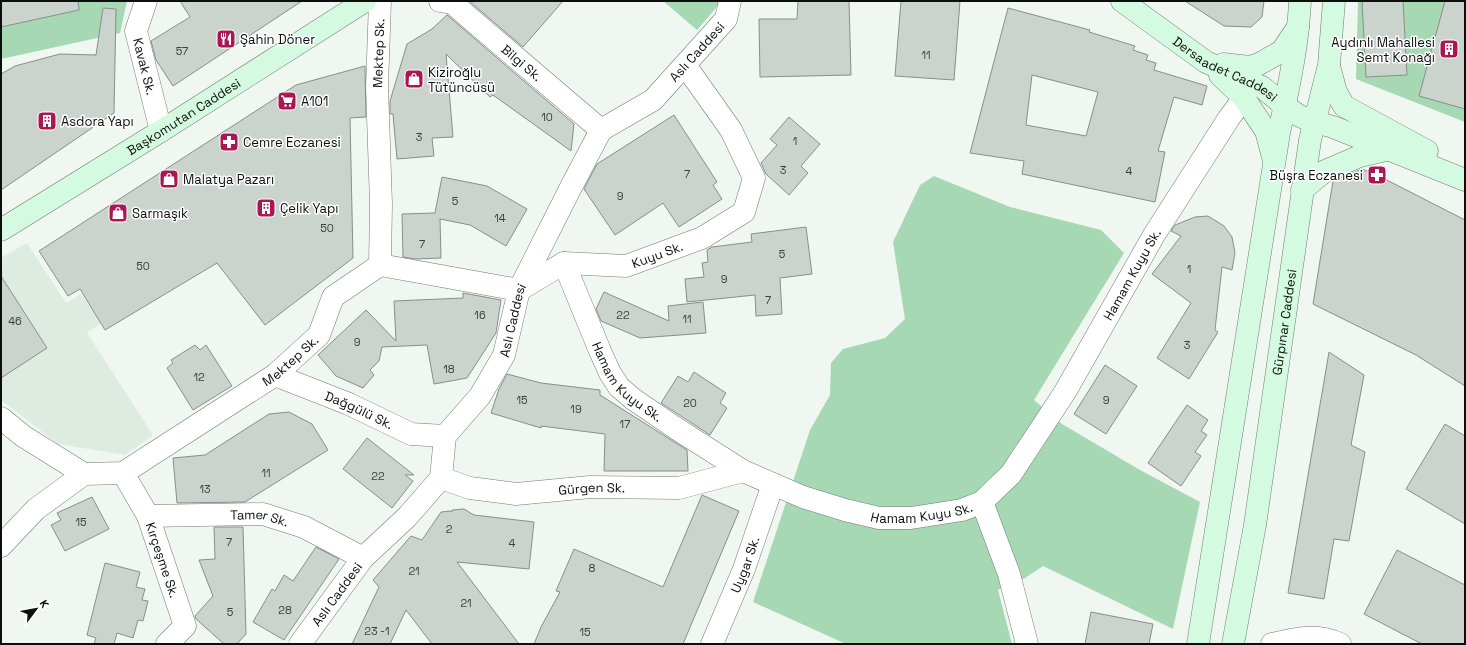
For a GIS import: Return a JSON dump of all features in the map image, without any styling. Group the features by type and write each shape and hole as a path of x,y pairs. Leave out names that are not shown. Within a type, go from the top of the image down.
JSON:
{"main road":[{"name":"Başkomutan Caddesi","path":"1,230 161,131 365,1"},
{"name":"Dersaadet Caddesi","path":"1122,1 1206,62 1262,87 1298,115 1322,117 1390,150 1465,180"},
{"path":"1198,644 1274,160 1295,56 1299,26 1300,1"},
{"name":"Gürpınar Caddesi","path":"1233,644 1255,525 1310,140 1322,117 1329,66 1334,1"},
{"path":"1206,62 1250,67 1259,64 1282,51 1299,26"},
{"path":"1295,56 1322,117"},
{"path":"1206,62 1244,98 1266,131 1274,160"},
{"path":"1329,66 1336,92 1344,106 1465,172"},
{"path":"1302,190 1325,171 1360,156 1390,150"}],"street":[{"name":"Kavak Sk.","path":"146,1 136,31 161,131"},
{"name":"Mektep Sk.","path":"123,473 275,375 319,335 333,297 380,264 382,204 377,87 380,1"},
{"name":"Bilgi Sk.","path":"440,1 452,3 601,130"},
{"name":"Aslı Caddesi","path":"445,436 480,396 504,355 519,290 601,130 653,100 726,19 730,1"},
{"name":"Kuyu Sk.","path":"564,263 626,266 702,238 744,212 754,178 731,130 685,65"},
{"name":"Hamam Kuyu Sk.","path":"564,263 600,351 610,373 619,387 633,399 664,420 743,471 803,497 845,510 879,518 895,519 962,510 982,502 1011,474 1065,392 1154,235 1229,118 1244,98"},
{"path":"380,264 519,290 564,263"},
{"name":"Dağgülü Sk.","path":"275,375 349,404 411,434 445,436"},
{"path":"1,418 23,436 84,474 123,473"},
{"path":"441,478 445,436"},
{"name":"Gürgen Sk.","path":"441,478 470,488 516,494 590,487 679,488 743,471"},
{"name":"Kırçeşme Sk.","path":"123,473 148,516 185,626 168,644"},
{"path":"1,546 36,509 84,474"},
{"name":"Aslı Caddesi","path":"300,644 363,558 407,517 441,478"},
{"name":"Uygar Sk.","path":"712,644 744,569 773,484"},
{"path":"982,502 1009,574 1027,644"},
{"name":"Tamer Sk.","path":"148,516 264,514 304,527 363,558"},
{"path":"1272,644 1296,638 1310,637 1318,637 1340,644"}],"shaded area":[{"path":"27,243 66,303 81,294 101,323 87,333 153,435 125,455 58,444 1,400 1,258"}],"green space":[{"path":"1,1 127,1 120,33 1,59"},
{"path":"663,1 722,1 697,30"},
{"path":"1358,1 1465,1 1465,122 1356,79"},
{"path":"934,176 1010,207 1101,230 1124,253 1034,400 1062,424 1140,470 1200,502 1173,629 1043,566 1025,578 998,590 1012,644 846,644 753,602 810,430 830,395 831,363 843,349 885,338 905,319 893,242 920,185"}],"building":[{"path":"1,1 78,1 79,10 1,27"},
{"path":"180,1 302,1 173,86 156,60 151,41 190,17"},
{"path":"469,1 563,1 523,47"},
{"path":"798,1 849,1 851,75 760,77 759,19 797,19"},
{"path":"901,1 960,1 954,80 895,76"},
{"path":"1185,1 1264,1 1262,17 1251,27 1224,26"},
{"path":"1362,1 1403,1 1407,75 1366,77"},
{"name":"Aydınlı Mahallesi Semt Konağı","path":"1445,1 1465,1 1465,109 1419,96"},
{"path":"103,8 116,9 114,113 1,190 1,74 15,66 60,54 96,55"},
{"path":"1008,8 1090,30 1089,32 1135,46 1133,50 1148,55 1146,60 1156,63 1154,70 1207,86 1202,105 1174,97 1158,151 1165,152 1155,202 1022,174 1024,161 970,153","holes":["1032,75 1098,92 1086,136 1026,125"]},
{"path":"447,15 574,124 571,151 493,95 490,97 446,54 453,137 432,138 434,156 397,159 393,114 390,114 390,101 407,44 432,29"},
{"name":"Çelik Yapı","path":"365,66 366,117 350,118 353,258 265,325 217,263 105,330 80,289 68,296 39,251 296,85"},
{"path":"674,115 717,182 713,185 722,199 679,227 663,203 615,235 584,189 597,164"},
{"path":"789,117 820,144 801,166 808,173 789,195 766,174 761,163 777,145 770,139"},
{"path":"1362,169 1377,175 1465,220 1465,386 1416,355 1313,304 1333,181"},
{"path":"442,177 487,186 527,209 506,246 470,225 440,219 441,258 415,259 403,257 402,214 435,213"},
{"path":"1208,216 1224,226 1232,237 1235,253 1232,270 1222,267 1215,330 1218,332 1189,379 1157,358 1191,303 1152,274 1181,236 1171,231 1175,225 1195,217"},
{"path":"806,227 812,274 780,278 782,314 756,316 755,295 687,302 685,279 704,277 702,263 708,262 707,250 712,247 752,242 751,234"},
{"path":"1,276 47,348 1,378"},
{"path":"604,292 669,321 668,306 703,302 706,333 640,338 601,321 596,309"},
{"path":"463,293 501,300 496,333 467,378 434,384 427,345 382,347 379,361 370,370 374,375 363,388 336,376 318,355 366,310 396,341 394,301 463,298"},
{"path":"195,345 200,350 206,345 232,386 193,410 167,368 173,363 171,360"},
{"path":"1329,352 1364,375 1351,445 1365,452 1349,541 1334,539 1324,599 1288,593"},
{"path":"1105,365 1137,386 1106,434 1074,414"},
{"path":"694,372 726,393 720,403 727,408 710,435 661,403 678,376 688,382"},
{"path":"507,374 541,383 600,390 600,395 687,450 688,471 604,471 605,434 541,426 541,428 491,413 499,389"},
{"path":"1187,405 1208,420 1201,431 1207,435 1195,452 1201,456 1181,486 1148,463"},
{"path":"289,412 312,424 328,450 245,502 177,503 173,458 205,455 269,414"},
{"path":"1445,424 1465,436 1465,524 1406,489"},
{"path":"367,438 414,475 405,475 413,481 392,508 343,469"},
{"path":"702,495 739,511 683,644 534,644 541,627 560,592 556,591 574,549 663,587"},
{"path":"92,497 109,529 65,551 51,525 61,520 57,513"},
{"path":"464,509 474,515 534,522 529,569 457,562 519,644 432,644 406,610 390,644 352,644 379,587 373,580 411,536 422,540 441,512 452,512 452,510"},
{"path":"214,527 243,527 246,634 237,644 224,644 196,619 195,616 213,596 199,560 215,559"},
{"path":"316,547 339,559 284,640 253,622 272,589 275,591 284,575 293,581"},
{"path":"1397,550 1465,585 1465,644 1422,644 1364,614"},
{"path":"105,563 140,572 136,587 145,589 142,600 148,601 143,621 138,620 133,638 117,633 114,644 94,644 96,638 87,635"},
{"path":"1091,612 1153,624 1149,644 1085,644"}],"place":[{"name":"Şahin Döner","path":"226,39"},
{"name":"Aydınlı Mahallesi Semt Konağı","path":"1449,49"},
{"name":"Kiziroğlu Tütüncüsü","path":"414,79"},
{"name":"A101","path":"287,101"},
{"name":"Asdora Yapı","path":"47,121"},
{"name":"Cemre Eczanesi","path":"229,142"},
{"name":"Büşra Eczanesi","path":"1377,175"},
{"name":"Malatya Pazarı","path":"169,179"},
{"name":"Çelik Yapı","path":"266,208"},
{"name":"Sarmaşık","path":"118,213"}]}
